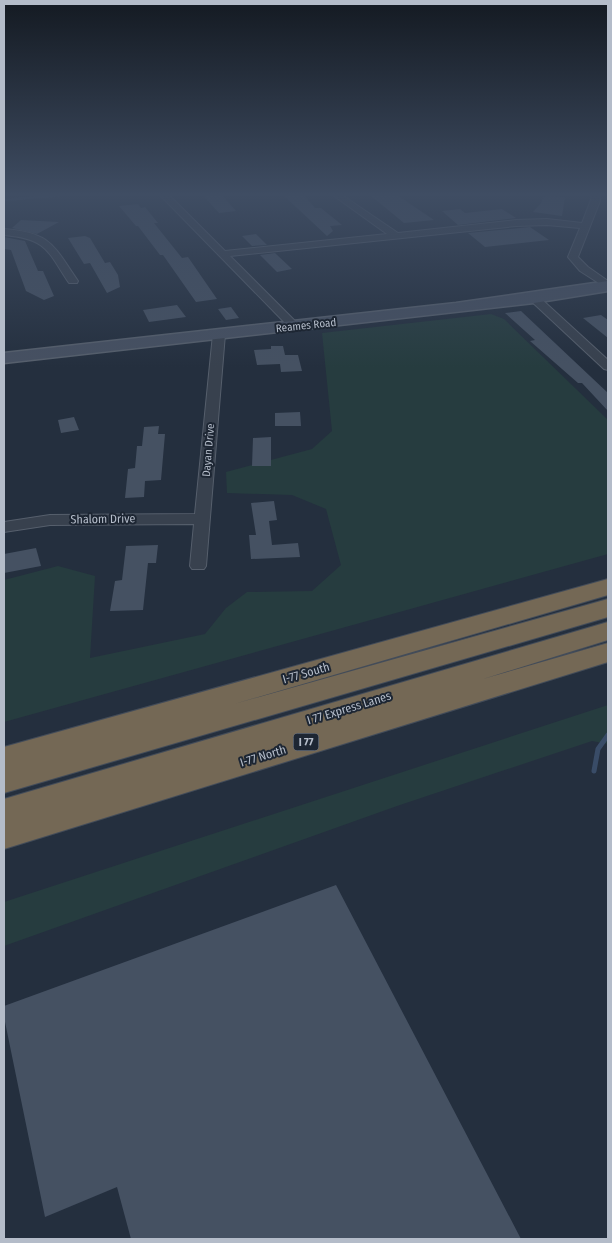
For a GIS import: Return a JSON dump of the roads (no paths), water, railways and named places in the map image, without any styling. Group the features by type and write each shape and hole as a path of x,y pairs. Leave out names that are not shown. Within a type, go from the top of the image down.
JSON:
{"highway":[{"name":"I-77 South","path":"4,759 608,587"},
{"name":"I 77 Express Lanes","path":"4,781 608,608"},
{"name":"I 77 Express Lanes","path":"4,812 608,631"},
{"name":"I-77 North","path":"4,835 608,652"}],"main road":[{"name":"Reames Road","path":"4,358 534,298 608,286"}],"street":[{"path":"53,251 72,281"},
{"path":"219,251 294,326"},
{"path":"222,254 251,251"},
{"path":"576,251 573,258 584,269 608,286"},
{"path":"534,298 608,366"},
{"name":"Dayan Drive","path":"198,566 219,334"},
{"name":"Shalom Drive","path":"4,527 50,520 202,519"}],"waterway":[{"path":"594,771 598,749 608,735"}]}
